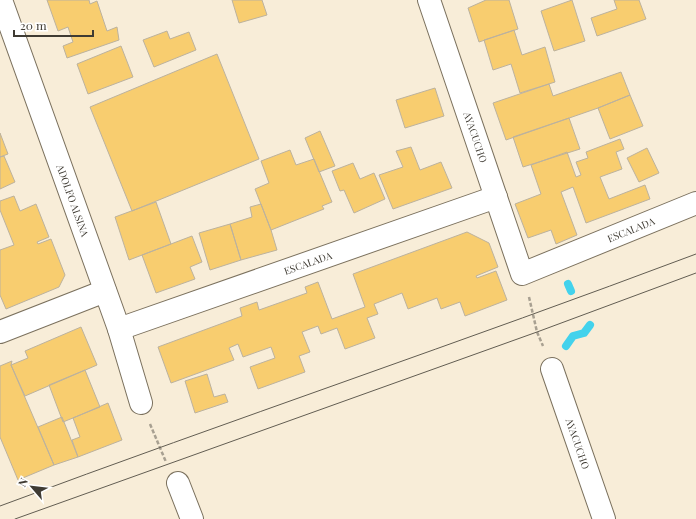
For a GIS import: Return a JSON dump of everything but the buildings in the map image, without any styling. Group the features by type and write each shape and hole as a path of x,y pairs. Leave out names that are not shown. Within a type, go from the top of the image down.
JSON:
{"street":[{"name":"ADOLFO ALSINA","path":"1,0 119,329 141,403"},
{"name":"AYACUCHO","path":"429,0 522,274"},
{"name":"ESCALADA","path":"119,329 496,197"},
{"name":"ESCALADA","path":"522,274 696,203"},
{"path":"0,332 105,291"},
{"name":"AYACUCHO","path":"552,369 604,519"},
{"path":"178,483 187,518"}],"path":[{"path":"522,274 534,315 537,332 552,369"},
{"path":"141,403 167,464 178,483"}],"waterway":[{"path":"568,284 571,291"},
{"path":"566,346 573,336 584,333 590,325"}],"tram line":[{"path":"0,506 696,254"},
{"path":"15,519 537,332 696,273"}]}
